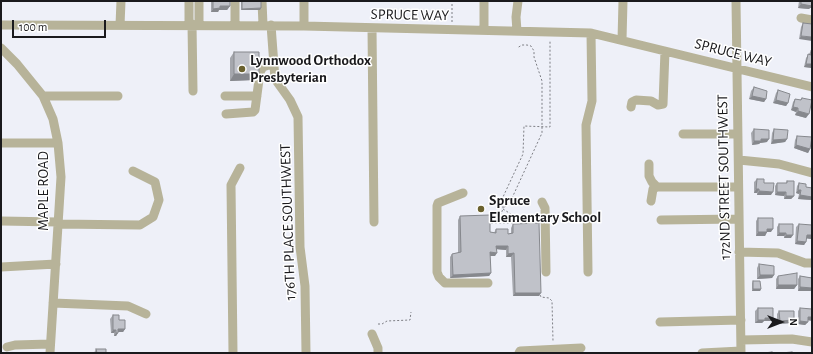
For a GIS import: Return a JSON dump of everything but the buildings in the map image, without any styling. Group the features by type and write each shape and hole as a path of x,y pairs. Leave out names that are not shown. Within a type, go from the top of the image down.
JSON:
{"street":[{"path":"120,25 121,1"},
{"path":"189,1 193,24 193,91"},
{"path":"193,24 199,1"},
{"path":"235,1 235,25"},
{"name":"176TH PLACE SOUTHWEST","path":"262,1 274,63 275,79 290,100 298,117 300,247 305,286 306,353"},
{"path":"304,1 304,26"},
{"path":"484,1 484,30"},
{"path":"517,31 516,17 518,1"},
{"path":"622,40 623,1"},
{"name":"172ND STREET SOUTHWEST","path":"736,1 741,352"},
{"path":"802,18 812,20"},
{"name":"SPRUCE WAY","path":"1,25 267,25 591,33 812,87"},
{"path":"372,28 374,222"},
{"path":"588,272 586,125 592,101 591,33"},
{"name":"MAPLE ROAD","path":"1,48 18,64 43,96 53,119 58,143 61,176 50,348"},
{"path":"631,107 632,102 636,100 651,101 658,105 663,104 664,51"},
{"path":"226,114 253,112 255,110 261,69 274,63"},
{"path":"43,96 118,96"},
{"path":"225,96 257,96"},
{"path":"683,134 738,134"},
{"path":"1,143 58,143"},
{"path":"739,160 778,164 812,173"},
{"path":"649,164 649,176 657,187"},
{"path":"233,353 231,185 240,168"},
{"path":"1,221 140,225 153,217 159,200 155,182 142,174 133,171"},
{"path":"651,201 653,189 657,187 738,188"},
{"path":"463,193 438,203 437,206 437,272 439,277 445,282 488,283"},
{"path":"542,202 545,208 546,272"},
{"path":"661,220 739,219"},
{"path":"739,252 778,253 805,263 812,263"},
{"path":"1,267 56,264"},
{"path":"53,304 128,306 146,314"},
{"path":"660,322 741,320"},
{"path":"372,334 378,348 378,353"},
{"path":"741,340 792,339 812,342"},
{"path":"7,347 15,345 50,348"},
{"path":"519,352 581,348"},
{"path":"702,353 741,352"}],"path":[{"path":"452,1 452,30"},
{"path":"504,209 503,197 523,154 524,126 550,127 550,38 546,38"},
{"path":"497,223 504,209 512,198 542,133 542,81 534,57 534,51 531,46 527,45 522,45 517,48"},
{"path":"488,222 515,223 517,218 504,209"},
{"path":"553,308 554,349"},
{"path":"378,324 382,324 387,321 410,320 410,312"}],"place":[{"name":"Lynnwood Orthodox Presbyterian","path":"242,69"},
{"name":"Spruce Elementary School","path":"481,209"}]}
